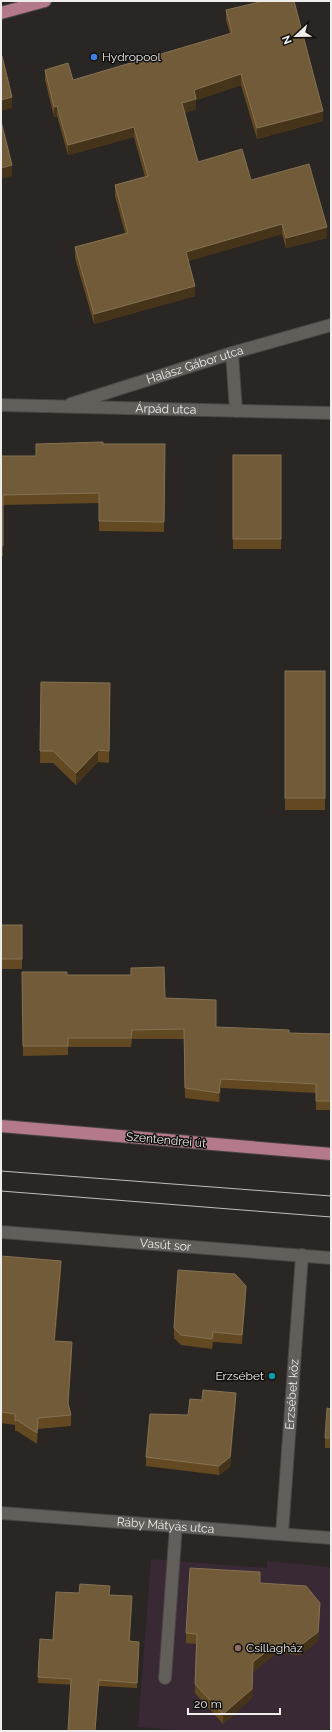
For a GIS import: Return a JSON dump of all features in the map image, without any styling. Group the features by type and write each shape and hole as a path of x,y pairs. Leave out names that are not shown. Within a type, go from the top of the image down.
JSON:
{"main road":[{"path":"1,13 45,1"},
{"name":"Szentendrei út","path":"1,1126 331,1154"}],"street":[{"name":"Halász Gábor utca","path":"60,407 232,353 331,325"},
{"path":"232,353 236,410"},
{"name":"Árpád utca","path":"1,405 331,413"},
{"name":"Vasút sor","path":"1,1232 331,1258"},
{"name":"Erzsébet köz","path":"282,1534 302,1255"},
{"name":"Ráby Mátyás utca","path":"1,1513 331,1538"},
{"path":"165,1678 176,1526"}],"shaded area":[{"name":"Csillagház","path":"151,1559 267,1568 267,1561 331,1567 331,1731 184,1731 138,1727"}],"building":[{"path":"264,1 294,1 323,111 257,128 241,74 194,90 196,99 182,103 198,162 242,149 251,180 309,164 327,227 286,238 282,224 186,252 195,286 94,314 75,247 128,233 115,185 148,176 134,127 68,145 57,106 54,107 45,70 68,63 73,80 232,33 226,10"},
{"path":"1,56 12,97 1,100"},
{"path":"1,121 12,165 1,168"},
{"path":"103,442 103,444 165,444 164,522 99,521 99,493 3,495 3,546 1,546 1,456 36,456 36,444"},
{"path":"233,455 281,455 281,539 233,539"},
{"path":"285,671 325,671 325,798 285,798"},
{"path":"41,682 110,683 109,751 98,750 76,773 53,751 40,751"},
{"path":"1,925 22,925 22,959 1,959"},
{"path":"164,967 165,998 216,1000 216,1027 289,1030 289,1033 331,1034 331,1101 316,1101 316,1084 221,1079 219,1093 185,1088 184,1029 132,1030 131,1038 68,1038 68,1046 23,1046 22,972 67,972 67,975 131,975 131,968"},
{"path":"1,1256 61,1261 54,1341 72,1342 68,1403 71,1415 38,1418 37,1433 17,1420 15,1421 15,1414 1,1412"},
{"path":"178,1270 235,1274 246,1286 242,1335 213,1332 212,1339 181,1335 174,1328"},
{"path":"203,1390 236,1393 230,1457 219,1466 146,1457 150,1414 188,1415 190,1399 202,1400"},
{"path":"327,1408 331,1409 331,1438 325,1438"},
{"path":"190,1568 260,1572 260,1583 306,1586 320,1603 318,1632 301,1645 277,1643 253,1662 252,1689 223,1714 195,1684 197,1634 186,1633"},
{"path":"80,1584 110,1586 109,1595 132,1596 129,1641 139,1642 137,1683 99,1680 95,1731 68,1731 71,1679 38,1677 40,1639 53,1640 56,1592 79,1593"}],"tram line":[{"path":"1,1171 331,1196"},
{"path":"1,1191 331,1217"}],"place":[{"name":"Hydropool","path":"94,57"},
{"name":"Erzsébet","path":"272,1376"},
{"name":"Csillagház","path":"238,1648"}]}
